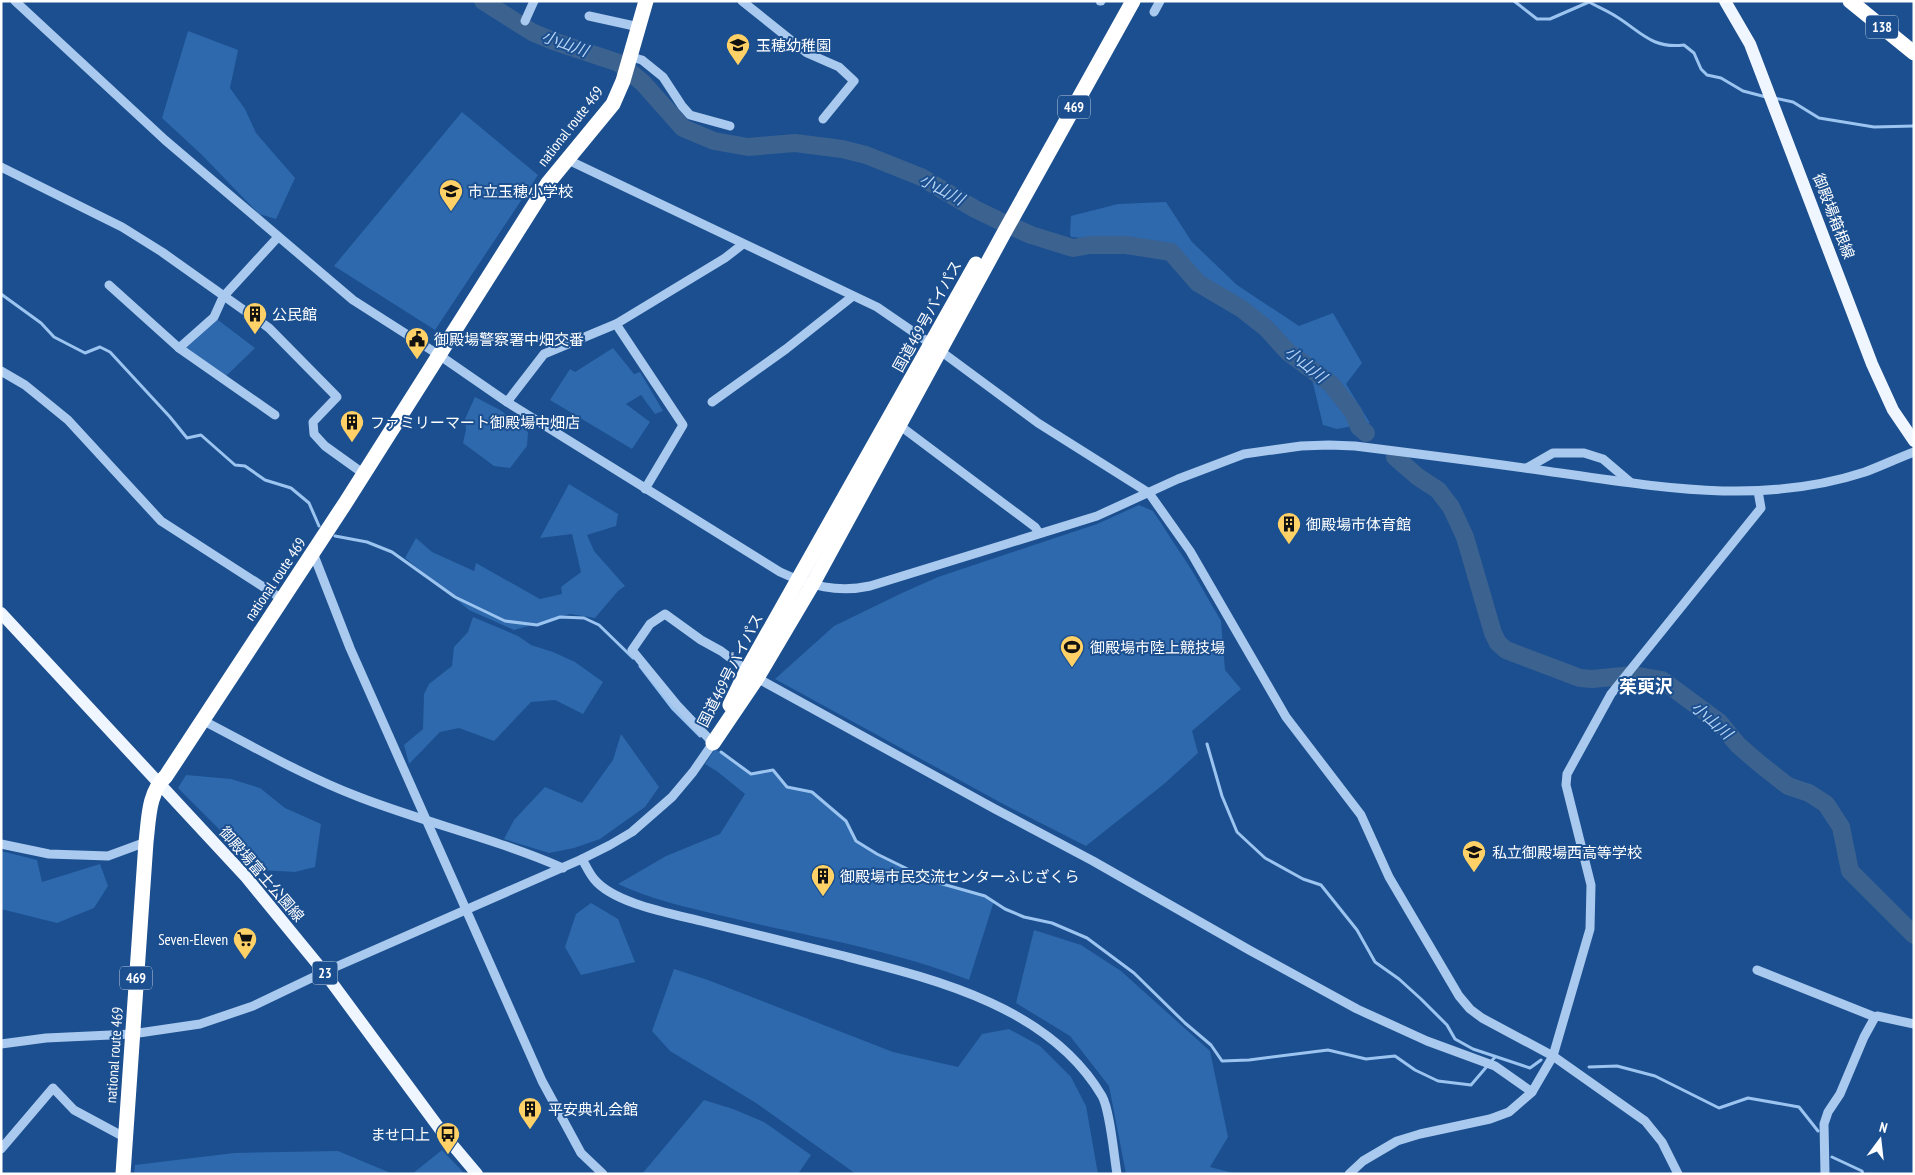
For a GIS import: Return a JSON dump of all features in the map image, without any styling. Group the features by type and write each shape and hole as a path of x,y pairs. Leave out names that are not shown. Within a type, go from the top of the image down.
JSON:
{"highway":[{"name":"469","path":"630,60 646,1"},
{"name":"国道469号バイパス","path":"1011,212 1123,1"},
{"name":"国道469号バイパス","path":"805,583 1001,229 1133,1"},
{"name":"138","path":"1850,1 1914,53"},
{"name":"national route 469","path":"123,1174 146,842 153,793 313,553 548,184 566,159 590,134 613,104 630,60"},
{"name":"国道469号バイパス","path":"713,743 899,425 936,347"}],"main road":[{"name":"御殿場箱根線","path":"1725,1 1754,53 1872,364 1893,410 1914,441"},
{"name":"御殿場富士公園線","path":"1,613 246,877 324,972 445,1136 477,1174"}],"street":[{"path":"15,1 165,140 352,300 439,355 507,402 645,489 780,572 805,583 841,590 853,590 870,586 1097,516 1244,454 1301,446 1355,446 1680,490 1722,492 1758,491 1818,483 1864,472 1914,452"},
{"path":"525,21 534,1"},
{"path":"742,1 807,53 839,67 854,81 823,118"},
{"path":"1154,12 1160,1"},
{"path":"589,16 639,27"},
{"path":"630,60 642,60 663,77 690,115 730,126"},
{"path":"566,159 876,307 936,347 1038,423 1149,493 1190,551 1286,717 1361,815 1389,877 1459,996 1470,1009 1482,1018 1553,1056 1645,1121 1662,1142 1678,1174"},
{"path":"1,167 122,227 162,252 269,328 338,397 313,422 314,434 325,446 364,474"},
{"path":"179,348 214,317 223,297 278,237"},
{"path":"507,402 544,354 616,324 725,258 743,244"},
{"path":"109,285 179,348 274,415"},
{"path":"712,402 786,349 853,296"},
{"path":"616,324 684,425 645,489"},
{"path":"1,371 25,385 68,420 161,521 282,599"},
{"path":"899,425 1035,527 1039,533"},
{"path":"1527,468 1553,453 1584,453 1603,459 1631,483"},
{"path":"1349,1174 1362,1161 1397,1141 1420,1134 1490,1120 1509,1112 1532,1092 1553,1056 1590,929 1591,885 1566,785 1567,774 1611,694 1761,508 1758,491"},
{"path":"313,553 350,648 428,820 542,1081 581,1153 603,1174"},
{"path":"1,1044 46,1038 132,1034 200,1024 253,1006 324,972 582,860 632,832 650,818 682,784 713,743 632,650 650,624 665,614 701,640 721,650 752,674 995,809 1093,860 1357,1010 1427,1041 1495,1066 1532,1092"},
{"path":"202,720 301,773 365,800 480,837 563,868"},
{"path":"1,844 48,854 108,856 146,842"},
{"path":"582,860 594,880 615,896 662,912 900,970 939,982 1027,1021 1063,1048 1088,1076 1103,1098 1117,1174"},
{"path":"1757,970 1875,1017 1914,1024"},
{"path":"1824,1174 1824,1124 1828,1112 1840,1094 1864,1037 1875,1017"},
{"path":"1,1149 53,1088 74,1110 126,1138"}],"shaded area":[{"path":"188,31 238,50 230,88 245,109 256,133 295,178 276,219 259,214 202,155 162,118"},
{"path":"462,112 538,175 435,330 334,266"},
{"path":"1166,202 1192,242 1237,285 1299,326 1333,313 1362,363 1346,384 1370,423 1337,429 1323,425 1311,375 1273,346 1165,245 1071,237 1071,216 1118,204"},
{"path":"214,317 255,348 223,379 179,348"},
{"path":"613,348 634,374 640,372 663,411 655,414 641,395 626,404 650,422 632,449 550,400 570,369 575,372"},
{"path":"475,397 500,410 528,432 527,446 510,468 494,466 463,443 466,430 465,419"},
{"path":"569,484 618,514 616,526 587,535 594,551 625,586 618,591 595,618 570,614 514,630 469,610 405,558 416,538 432,552 474,571 476,563 540,599 562,594 561,587 581,572 572,534 540,538"},
{"path":"1139,505 1153,511 1191,569 1221,621 1225,670 1241,689 1192,731 1198,753 1164,784 1086,846 1005,805 775,679 834,626 902,593 938,577 1097,524"},
{"path":"473,617 518,636 531,645 575,662 603,682 583,714 555,700 531,702 494,741 459,728 440,732 409,764 404,745 423,729 424,694 429,684 452,666 454,647 468,632"},
{"path":"621,734 659,787 645,807 600,839 574,848 549,853 504,839 514,820 545,787 582,803 613,760"},
{"path":"715,749 751,774 773,770 787,787 812,792 846,821 856,841 877,854 919,876 958,890 985,896 994,901 969,980 878,951 670,903 618,884 666,856 720,834 745,794 705,764"},
{"path":"186,775 231,779 260,788 285,808 321,824 315,867 295,872 260,870 178,788"},
{"path":"1,851 37,860 42,882 100,864 108,886 94,908 57,923 1,909"},
{"path":"591,903 618,919 635,962 581,975 565,947 576,914"},
{"path":"1034,930 1081,945 1121,971 1210,1051 1228,1137 1210,1167 1237,1174 1126,1174 1109,1086 1070,1036 1016,1003"},
{"path":"674,969 708,980 893,1052 958,1067 982,1034 1009,1029 1040,1046 1071,1077 1086,1106 1098,1174 856,1174 756,1103 670,1051 652,1031"},
{"path":"704,1100 733,1109 764,1122 811,1155 798,1174 642,1174"},
{"path":"442,1150 465,1174 412,1174"},
{"path":"338,1151 393,1174 134,1174 135,1165 234,1153"}],"waterway":[{"name":"小山川","path":"483,1 532,32 619,63 643,83 683,128 714,141 748,147 795,143 842,149 866,155 921,177 975,209 1031,235 1073,248 1090,245 1126,245 1171,252 1198,283 1242,309 1266,328 1288,352 1331,384 1353,412 1359,427 1366,433"},
{"path":"1514,1 1537,19 1550,19 1589,2 1614,15 1640,34 1655,42 1673,46 1684,45 1694,53 1701,69 1707,75 1721,78 1743,91 1766,97"},
{"path":"1774,98 1793,102 1819,118 1874,127 1914,126"},
{"path":"1,294 41,323 54,337 85,353 100,347 110,352 187,438 201,435 235,465 245,466 265,480 291,488 309,503 319,526"},
{"name":"小山川","path":"1395,457 1418,477 1438,490 1451,507 1465,537 1493,633 1498,643 1506,650 1580,678 1592,679 1633,675 1662,680 1719,722 1738,745 1788,786 1809,793 1826,804 1841,827 1850,871 1914,935"},
{"path":"335,536 367,542 392,552 455,597 505,621 537,625 560,617 584,618 599,625 633,658"},
{"path":"640,666 673,709 700,736"},
{"path":"1207,744 1222,796 1237,832 1265,858 1303,879 1321,885 1357,930 1375,962 1399,979 1421,999 1447,1025 1455,1039 1473,1049 1530,1068 1541,1060"},
{"path":"721,752 751,774 773,770 787,787 812,792 846,821 856,841 877,854 932,881 985,896 1005,909 1024,917 1052,923 1087,938 1134,973 1185,1023 1211,1045 1222,1061 1249,1060 1328,1050 1366,1059 1395,1056 1415,1070 1438,1081 1471,1085 1495,1057"},
{"path":"1589,1067 1617,1066 1655,1076 1719,1108 1748,1098 1799,1107 1818,1131"},
{"path":"1832,1157 1862,1171 1863,1174"}],"place":[{"name":"玉穂幼稚園","path":"738,66"},
{"name":"市立玉穂小学校","path":"451,212"},
{"name":"公民館","path":"255,335"},
{"name":"御殿場警察署中畑交番","path":"417,360"},
{"name":"ファミリーマート御殿場中畑店","path":"352,443"},
{"name":"御殿場市体育館","path":"1289,545"},
{"name":"御殿場市陸上競技場","path":"1072,668"},
{"name":"私立御殿場西高等学校","path":"1474,873"},
{"name":"御殿場市民交流センターふじざくら","path":"823,897"},
{"name":"Seven-Eleven","path":"245,960"},
{"name":"平安典礼会館","path":"530,1130"},
{"name":"ませ口上","path":"448,1155"}],"district":[{"name":"茱萸沢","path":"1646,686"}]}
